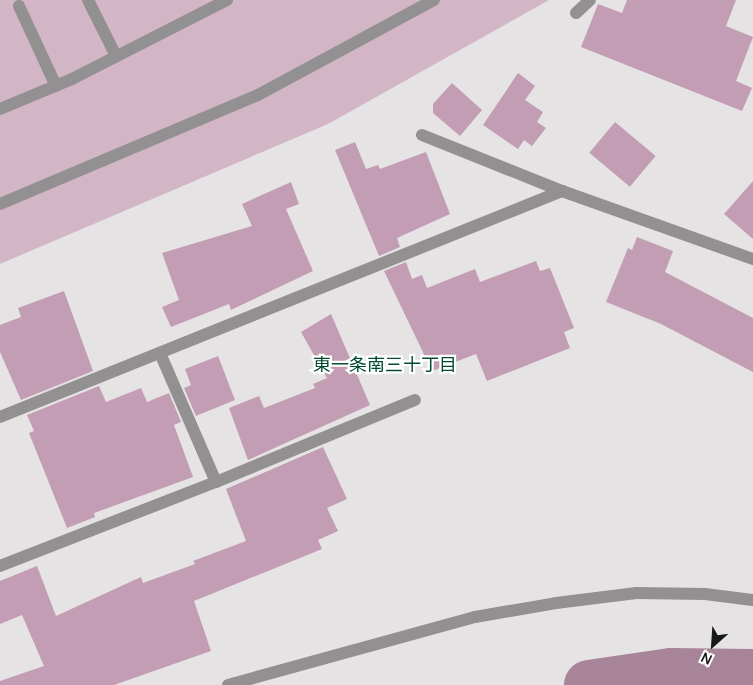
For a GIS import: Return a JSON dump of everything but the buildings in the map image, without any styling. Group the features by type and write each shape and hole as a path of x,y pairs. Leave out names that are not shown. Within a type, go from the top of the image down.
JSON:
{"street":[{"path":"88,0 116,56"},
{"path":"0,109 56,86 227,0"},
{"path":"0,204 258,95 434,0"},
{"path":"576,13 590,0"},
{"path":"19,6 56,86"},
{"path":"422,135 562,191 753,259"},
{"path":"0,417 562,191"},
{"path":"160,353 216,482"},
{"path":"0,566 216,482 414,400"},
{"path":"228,685 475,618 556,603 636,593 705,594 753,600"}],"shaded area":[{"path":"0,0 549,0 328,124 0,264"}],"waterway":[{"path":"589,685 671,673 753,674"}],"district":[{"name":"東一条南三十丁目","path":"385,364"}]}
